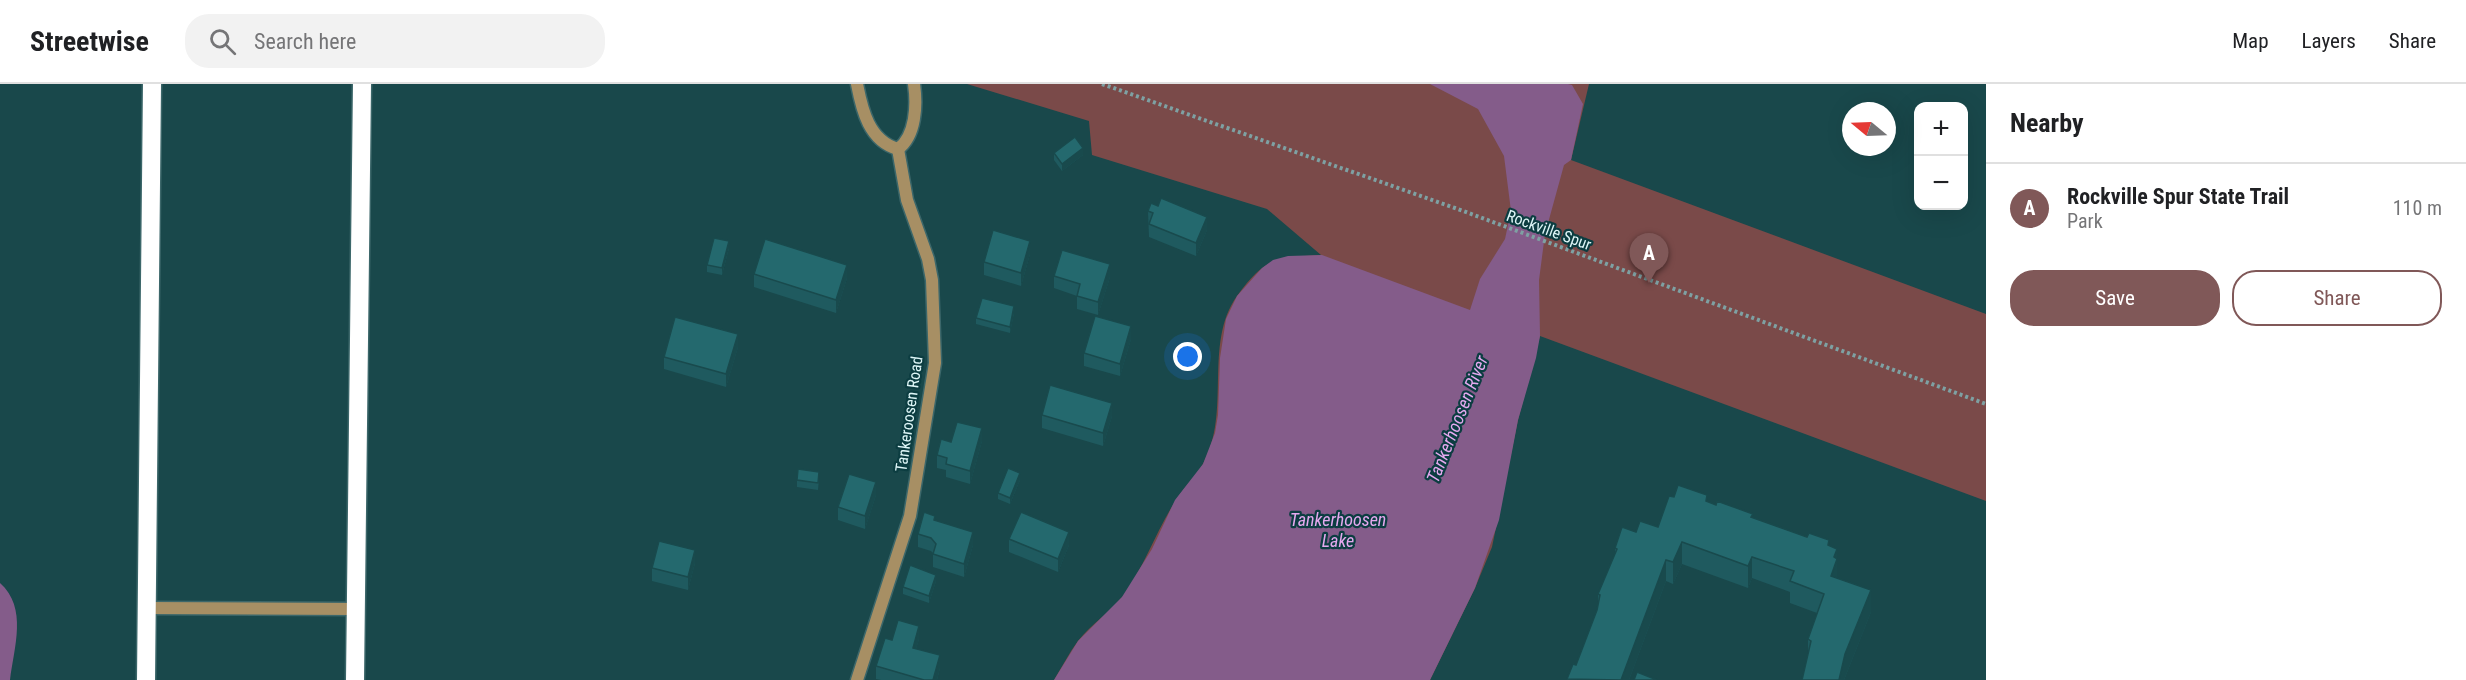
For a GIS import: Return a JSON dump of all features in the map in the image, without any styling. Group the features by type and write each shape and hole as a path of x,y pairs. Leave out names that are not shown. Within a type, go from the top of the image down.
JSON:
{"highway":[{"path":"146,680 152,84"},
{"path":"355,680 362,84"}],"street":[{"path":"857,84 862,108 871,128 879,139 888,146 898,149 906,143 912,128 914,84"},
{"name":"Tankeroosen Road","path":"857,680 910,516 935,363 932,280 928,259 907,200 898,149"},
{"path":"147,608 356,609"}],"path":[{"name":"Rockville Spur","path":"1102,84 1455,208 1986,404"}],"shaded area":[{"path":"967,84 1589,84 1571,160 1986,314 1986,501 1540,336 1518,420 1492,547 1475,588 1430,680 1054,680 1078,641 1123,596 1138,573 1176,500 1203,464 1216,423 1221,335 1227,315 1237,296 1256,273 1273,262 1293,257 1321,255 1267,209 1092,155 1089,121"}],"water":[{"name":"Tankerhoosen Lake","path":"1430,84 1568,84 1572,85 1583,104 1571,160 1564,165 1545,234 1539,280 1540,336 1518,420 1499,520 1475,588 1430,680 1054,680 1078,641 1122,597 1152,549 1175,500 1203,464 1215,433 1218,415 1220,358 1226,319 1237,296 1262,268 1273,260 1288,256 1322,255 1470,310 1480,279 1505,239 1511,211 1504,156 1478,109"},
{"path":"0,583 9,593 17,616 10,680 0,680"}],"building":[{"path":"1075,137 1083,148 1062,164 1054,153"},
{"path":"1161,198 1207,217 1196,243 1149,224 1153,213 1148,211 1151,203 1158,206"},
{"path":"993,230 1030,241 1021,273 984,262"},
{"path":"714,238 729,241 722,268 707,265"},
{"path":"765,239 847,265 836,300 754,274"},
{"path":"1062,250 1110,264 1098,302 1077,296 1080,284 1054,276"},
{"path":"982,298 1014,306 1010,327 976,318"},
{"path":"1095,316 1131,326 1120,364 1084,353"},
{"path":"675,317 738,334 726,374 664,357"},
{"path":"1050,385 1112,403 1103,433 1042,415"},
{"path":"957,422 982,428 970,471 946,464 947,458 937,455 941,439 951,442"},
{"path":"1008,468 1020,473 1010,498 998,493"},
{"path":"798,469 819,472 818,483 797,480"},
{"path":"849,474 876,482 865,516 838,507"},
{"path":"1678,485 1707,495 1706,501 1716,505 1717,501 1753,514 1751,517 1807,537 1809,533 1829,540 1828,545 1837,549 1834,557 1837,559 1831,576 1871,590 1845,654 1839,680 1802,680 1811,641 1808,639 1824,594 1790,581 1794,571 1752,557 1748,566 1682,542 1673,562 1666,560 1621,680 1567,679 1573,664 1576,665 1597,610 1600,595 1598,594 1617,549 1615,548 1622,527 1636,532 1640,521 1658,527 1669,496 1674,497"},
{"path":"924,512 935,516 934,520 973,532 964,564 933,554 936,544 931,538 918,534"},
{"path":"1021,512 1069,532 1058,559 1009,539"},
{"path":"659,541 695,550 688,577 652,568"},
{"path":"910,565 936,575 929,596 903,587"},
{"path":"898,620 919,626 913,648 940,655 933,680 924,680 876,666 885,638 892,640"},
{"path":"1637,672 1657,680 1634,680"}],"place":[{"name":"Rockville Spur State Trail","path":"1649,283"}],"water label":[{"name":"Tankerhoosen River","path":"1457,419"}]}
